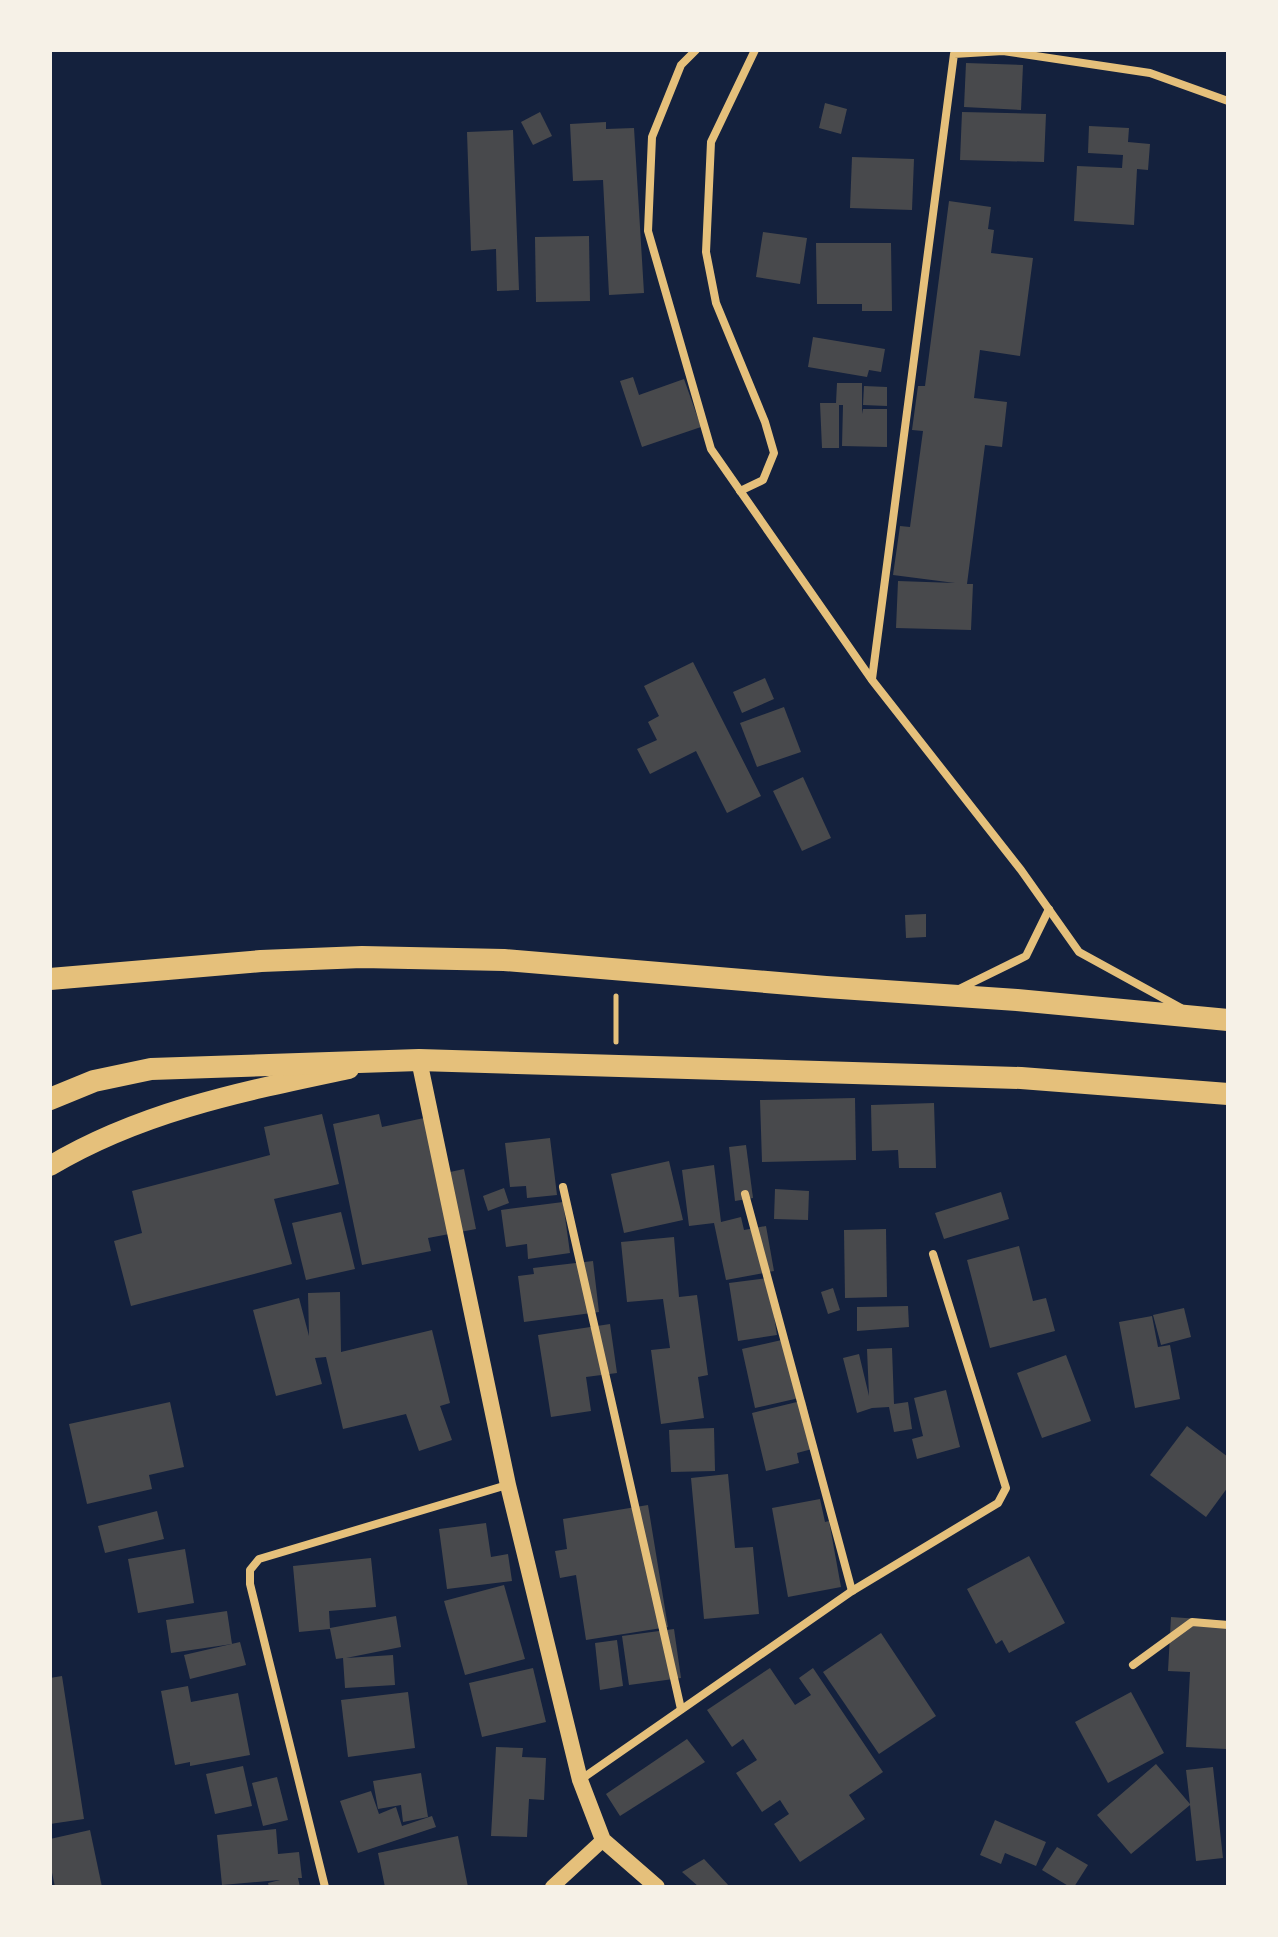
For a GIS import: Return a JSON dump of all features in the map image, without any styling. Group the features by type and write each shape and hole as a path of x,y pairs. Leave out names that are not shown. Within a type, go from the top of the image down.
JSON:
{"highway":[{"path":"50,979 261,961 414,957 504,960 1228,1020"},
{"path":"50,1099 94,1081 151,1069 419,1060 1021,1078 1228,1094"}],"main road":[{"path":"419,1060 508,1485 580,1780 603,1840 657,1887"},
{"path":"50,1166 137,1122 230,1094 389,1061"}],"street":[{"path":"696,50 681,65 652,137 648,231 711,449 872,680 1021,870 1079,952 1199,1018"},
{"path":"740,491 763,480 774,453 765,422 716,303 706,252 711,142 755,50"},
{"path":"872,680 954,54 1003,51 1150,73 1228,101"},
{"path":"946,995 1026,956 1049,909"},
{"path":"563,1187 681,1709"},
{"path":"745,1194 852,1591"},
{"path":"580,1780 852,1591 998,1503 1006,1488 933,1254"},
{"path":"325,1887 250,1584 250,1570 259,1559 508,1485"},
{"path":"1133,1665 1192,1622 1228,1625"},
{"path":"552,1887 603,1840"}],"path":[{"path":"616,985 616,1045"}],"building":[{"path":"966,63 1023,65 1021,110 964,107"},
{"path":"825,103 847,109 841,134 819,128"},
{"path":"540,112 552,136 533,145 521,122"},
{"path":"962,112 1046,114 1044,162 960,160"},
{"path":"606,122 606,129 634,128 644,293 609,295 603,180 573,181 570,124"},
{"path":"1089,126 1129,128 1128,142 1150,144 1148,170 1137,169 1134,225 1074,221 1077,166 1122,168 1123,155 1088,153"},
{"path":"513,130 519,290 497,291 496,249 471,251 467,132"},
{"path":"852,157 914,159 912,210 850,208"},
{"path":"949,201 991,207 988,229 994,230 991,253 1033,258 1020,356 980,350 974,398 1007,402 1002,447 985,445 967,584 973,584 971,630 896,628 898,581 955,583 893,575 900,526 910,527 923,431 912,430 918,386 925,386"},
{"path":"763,232 807,238 800,284 756,277"},
{"path":"589,236 590,301 536,302 535,237"},
{"path":"816,243 891,243 892,311 862,311 862,304 817,304"},
{"path":"813,337 885,349 881,372 869,370 867,377 808,367"},
{"path":"633,377 639,395 684,379 701,427 642,447 620,381"},
{"path":"837,383 862,383 862,414 863,409 887,409 887,447 842,446 843,405 839,405 839,448 822,448 820,403 836,403"},
{"path":"864,386 887,387 887,406 863,405"},
{"path":"693,662 761,796 727,813 696,751 650,774 637,749 657,740 648,722 659,716 644,686"},
{"path":"765,678 774,699 742,713 733,692"},
{"path":"784,707 801,752 757,767 740,723"},
{"path":"803,777 831,838 802,851 773,791"},
{"path":"926,914 926,937 906,938 905,915"},
{"path":"855,1098 856,1160 762,1162 760,1100"},
{"path":"934,1103 936,1168 899,1168 898,1150 872,1151 871,1105"},
{"path":"322,1114 339,1184 274,1199 292,1264 131,1306 114,1241 142,1233 132,1191 270,1155 264,1127"},
{"path":"379,1114 382,1127 438,1115 450,1172 464,1169 476,1229 428,1238 431,1251 362,1265 333,1124"},
{"path":"550,1138 557,1195 527,1198 526,1186 510,1187 505,1143"},
{"path":"746,1145 753,1198 735,1201 729,1147"},
{"path":"669,1161 683,1220 624,1233 611,1174"},
{"path":"714,1165 721,1222 741,1217 744,1230 766,1226 774,1271 726,1280 714,1223 689,1226 682,1170"},
{"path":"504,1188 509,1203 488,1211 483,1196"},
{"path":"775,1189 809,1191 808,1220 774,1219"},
{"path":"1001,1192 1009,1219 944,1239 935,1213"},
{"path":"563,1202 570,1253 528,1259 527,1244 506,1247 501,1210"},
{"path":"341,1212 355,1269 306,1280 292,1223"},
{"path":"886,1229 887,1297 845,1298 844,1230"},
{"path":"674,1237 679,1297 697,1295 708,1375 698,1377 704,1418 661,1424 651,1350 670,1348 663,1299 627,1302 621,1242"},
{"path":"1019,1246 1033,1301 1046,1298 1055,1331 990,1348 967,1260"},
{"path":"593,1261 599,1312 524,1322 518,1276 534,1274 533,1268"},
{"path":"768,1278 777,1335 738,1341 729,1283"},
{"path":"833,1288 840,1310 828,1314 821,1292"},
{"path":"340,1292 341,1352 432,1330 450,1403 440,1406 452,1440 419,1451 406,1414 343,1429 326,1357 315,1358 322,1384 276,1396 253,1310 299,1298 309,1336 308,1293"},
{"path":"908,1306 909,1327 857,1331 857,1307"},
{"path":"1184,1308 1191,1337 1161,1345 1153,1315"},
{"path":"1152,1316 1158,1347 1170,1345 1180,1399 1135,1408 1119,1322"},
{"path":"610,1324 617,1373 586,1377 591,1411 551,1417 538,1335"},
{"path":"786,1339 799,1398 755,1408 742,1349"},
{"path":"892,1348 894,1404 908,1402 912,1429 894,1432 889,1407 857,1413 843,1358 859,1354 869,1396 867,1349"},
{"path":"1066,1355 1091,1421 1042,1438 1017,1373"},
{"path":"946,1390 960,1447 917,1459 912,1439 923,1436 914,1398"},
{"path":"805,1400 816,1448 797,1453 799,1463 766,1471 752,1413"},
{"path":"170,1402 184,1467 149,1475 152,1489 87,1504 69,1424"},
{"path":"1187,1426 1228,1457 1228,1487 1206,1517 1150,1475"},
{"path":"714,1428 715,1471 671,1472 669,1430"},
{"path":"728,1474 735,1548 753,1547 759,1614 704,1619 691,1478"},
{"path":"820,1499 825,1522 829,1521 841,1587 788,1597 772,1508"},
{"path":"648,1505 668,1627 586,1640 576,1575 560,1578 555,1551 567,1549 563,1519"},
{"path":"157,1511 164,1539 105,1553 98,1526"},
{"path":"486,1523 491,1557 508,1554 512,1581 447,1589 439,1529"},
{"path":"185,1549 194,1603 138,1613 128,1559"},
{"path":"1029,1556 1065,1623 1009,1653 1002,1640 996,1644 967,1589"},
{"path":"371,1558 376,1607 329,1611 330,1628 396,1616 401,1647 346,1658 393,1655 395,1685 345,1688 343,1658 336,1659 330,1629 299,1632 293,1566"},
{"path":"504,1585 525,1659 465,1675 444,1601"},
{"path":"227,1611 232,1644 171,1653 166,1620"},
{"path":"1171,1617 1228,1621 1226,1749 1186,1747 1190,1672 1168,1671"},
{"path":"674,1629 681,1678 629,1685 622,1636"},
{"path":"881,1633 936,1716 879,1754 823,1672"},
{"path":"617,1640 623,1686 600,1690 595,1643"},
{"path":"240,1642 246,1665 190,1679 184,1655"},
{"path":"533,1668 546,1722 482,1737 469,1683"},
{"path":"770,1668 795,1705 811,1695 799,1678 813,1668 883,1772 849,1795 865,1819 800,1862 774,1824 789,1814 780,1800 762,1812 736,1773 757,1760 743,1739 732,1747 707,1710"},
{"path":"62,1676 84,1819 50,1824 50,1678"},
{"path":"188,1686 191,1702 238,1693 250,1755 190,1766 190,1762 175,1765 161,1691"},
{"path":"408,1692 415,1748 348,1757 341,1700"},
{"path":"1131,1692 1164,1753 1108,1783 1075,1722"},
{"path":"687,1739 705,1762 620,1816 606,1794"},
{"path":"496,1747 523,1748 522,1757 546,1758 544,1800 529,1799 527,1837 491,1836"},
{"path":"1156,1764 1190,1804 1186,1770 1213,1767 1223,1858 1196,1861 1190,1805 1131,1854 1097,1815"},
{"path":"243,1766 252,1806 215,1814 206,1774"},
{"path":"421,1773 428,1817 403,1822 401,1805 378,1809 373,1781"},
{"path":"277,1777 288,1820 263,1826 252,1783"},
{"path":"371,1791 379,1814 396,1807 402,1826 432,1816 436,1827 358,1853 340,1801"},
{"path":"995,1820 1046,1842 1036,1866 1005,1853 1001,1864 980,1855"},
{"path":"276,1829 278,1854 299,1852 300,1887 269,1887 268,1883 280,1880 222,1885 217,1835"},
{"path":"90,1830 102,1887 55,1887 50,1863 50,1839"},
{"path":"458,1836 468,1887 385,1887 378,1853"},
{"path":"1057,1847 1088,1865 1074,1887 1042,1870"},
{"path":"704,1859 730,1887 699,1887 682,1872"}]}
